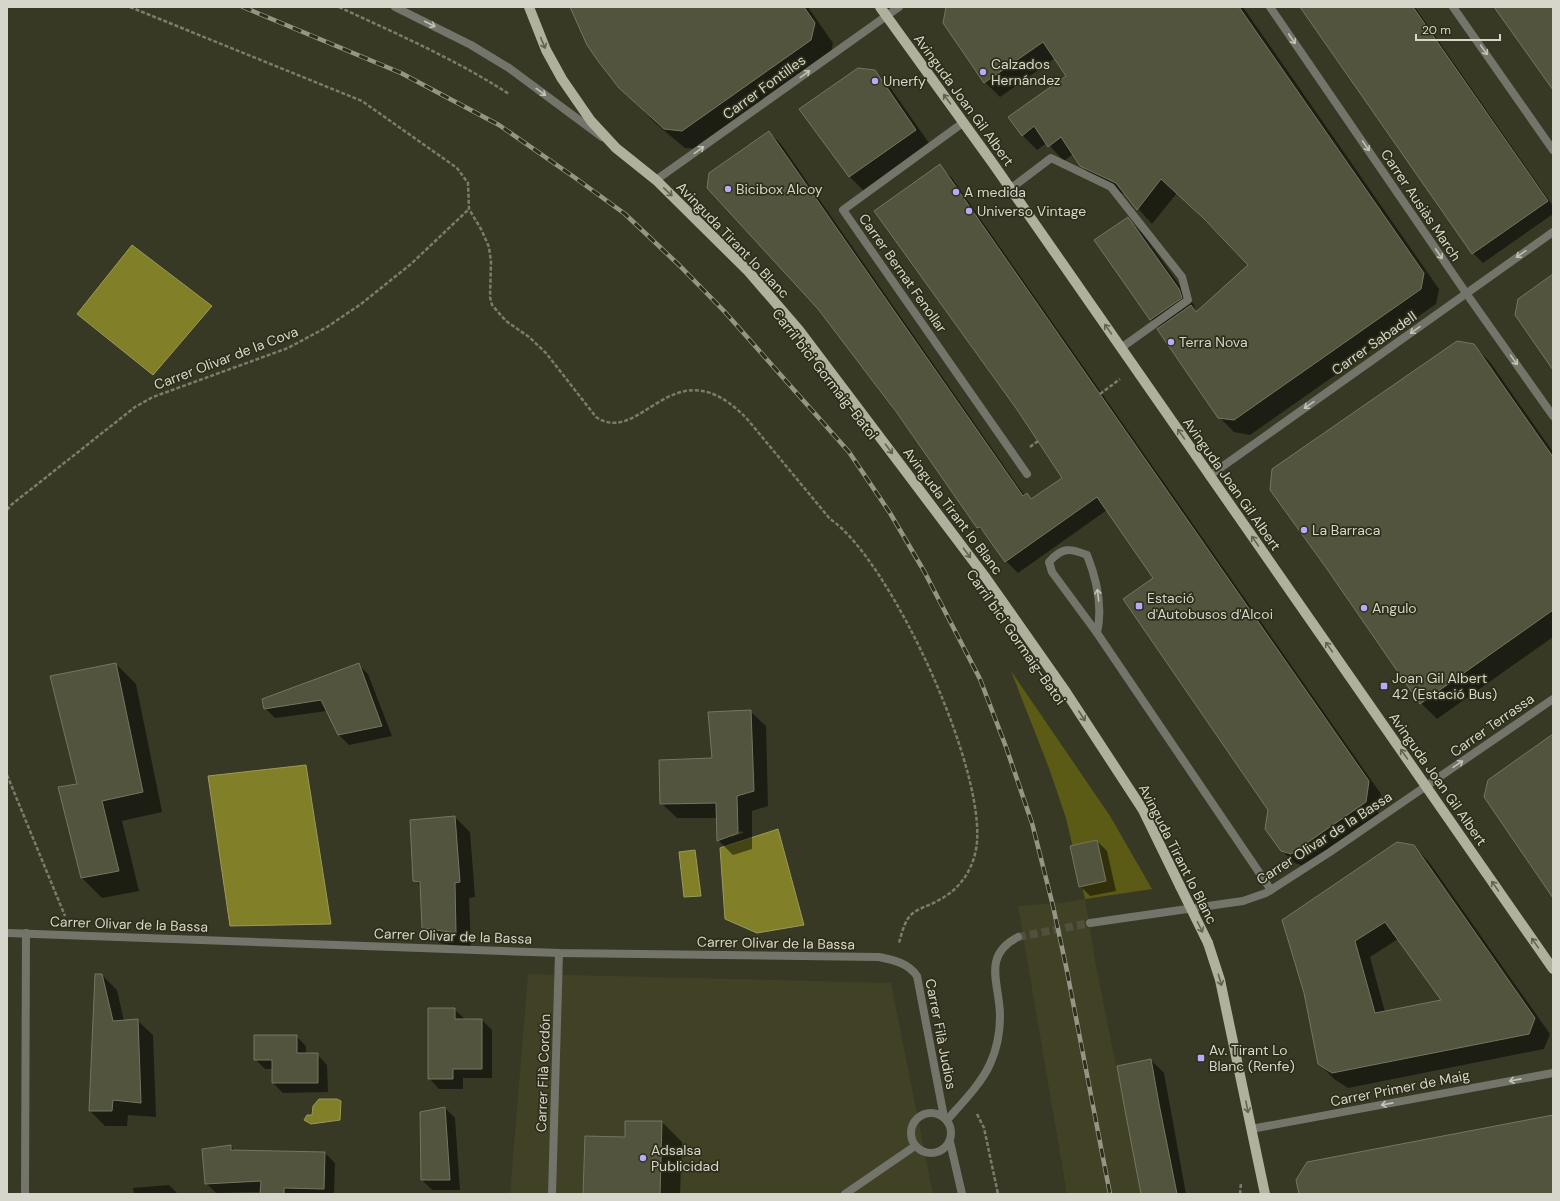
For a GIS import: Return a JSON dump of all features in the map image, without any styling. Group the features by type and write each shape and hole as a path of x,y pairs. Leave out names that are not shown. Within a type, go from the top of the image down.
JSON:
{"main road":[{"path":"529,7 546,50 562,79 591,121 616,148"},
{"name":"Avinguda Joan Gil Albert","path":"880,7 964,122 1553,969"},
{"name":"Avinguda Tirant lo Blanc","path":"616,148 656,180 748,271 799,330 986,578 1064,689 1143,810 1208,943 1220,980 1265,1194"}],"street":[{"name":"Avinguda Tirant lo Blanc","path":"395,7 470,45 509,68 616,148"},
{"name":"Carrer Fontilles","path":"656,180 899,7"},
{"name":"Carrer Ausiàs March","path":"1270,7 1466,293 1553,416"},
{"path":"1453,7 1553,150"},
{"name":"Carrer Bernat Fenollar","path":"964,122 843,210 1027,474"},
{"path":"1010,189 1051,158 1111,187 1182,277 1188,300 1121,348"},
{"name":"Carrer Sabadell","path":"1209,476 1553,232"},
{"path":"1097,633 1100,619 1098,593 1094,573 1087,556 1072,549 1056,553 1049,562 1052,572 1097,633 1271,890"},
{"name":"Carrer Terrassa","path":"1426,786 1553,699"},
{"name":"Carrer Olivar de la Bassa","path":"1090,923 1243,901 1271,890 1306,869 1426,786"},
{"name":"Carrer Olivar de la Bassa","path":"7,933 559,953 879,958"},
{"path":"25,1194 26,933"},
{"path":"945,1118 968,1095 990,1064 999,1035 1000,1015 994,968 997,956 1003,946 1018,937"},
{"name":"Carrer Filà Cordón","path":"552,1194 559,953"},
{"name":"Carrer Filà Judios","path":"879,958 894,960 913,970 917,976 945,1118"},
{"name":"Carrer Primer de Maig","path":"1251,1130 1553,1073"},
{"path":"950,1142 940,1152 927,1154 915,1146 912,1140 911,1129 917,1119 927,1113 933,1113 945,1118 952,1130 950,1142 962,1194"},
{"path":"844,1194 915,1146"}],"path":[{"path":"130,7 362,101 458,168 468,183 469,209 481,229 489,247 491,262 490,297 492,305 506,321 529,337 546,353 596,417 605,423 625,422 678,392 703,391 725,398 748,420 830,519 838,524 857,543 870,560 890,593 925,658 951,723 975,804 978,838 975,854 962,882 940,900 914,912 910,916 906,921 894,960"},
{"path":"339,7 457,63 510,94"},
{"name":"Carrer Olivar de la Cova","path":"7,510 11,505 129,412 153,397 288,348 327,327 361,304 410,264 469,209"},
{"path":"1100,394 1134,368"},
{"path":"7,774 72,935"},
{"path":"968,1095 984,1128 998,1194"}],"shaded area":[{"path":"132,245 212,306 153,375 77,314"},
{"path":"1011,671 1110,816 1152,889 1085,899 1066,818 1049,768"},
{"path":"306,765 331,924 230,926 208,776"},
{"path":"778,829 804,925 757,933 725,919 720,848"},
{"path":"695,850 701,896 684,897 679,852"},
{"path":"1085,899 1096,966 1116,1066 1151,1059 1177,1194 1067,1194 1018,906 1060,903"},
{"path":"528,974 891,983 933,1194 510,1194"},
{"path":"319,1099 337,1099 341,1101 340,1120 311,1124 304,1120 307,1115 312,1115 313,1106"}],"building":[{"path":"570,7 804,7 815,23 811,40 682,131 664,129 619,88 587,45"},
{"path":"946,7 1239,7 1424,273 1421,289 1234,420 1218,418 1157,329 1191,305 1196,312 1248,265 1203,218 1161,179 1137,210 1116,183 1080,166 1061,137 1048,147 1034,126 1022,136 1008,117 1066,76 1043,42 984,83 943,23"},
{"path":"1300,7 1413,7 1548,201 1472,254"},
{"path":"1494,7 1553,7 1553,90 1531,59"},
{"path":"858,68 875,70 916,130 849,177 799,109"},
{"path":"769,131 1023,496 1027,493 1031,499 1062,478 1018,411 874,211 940,164 1369,781 1366,802 1291,854 1281,851 1265,829 1268,810 1123,599 1153,578 1097,497 1005,562 980,527 977,528 897,413 818,309 707,188 709,173"},
{"path":"1128,217 1179,289 1182,298 1150,320 1094,240"},
{"path":"1553,274 1553,370 1515,315 1518,299"},
{"path":"1457,341 1474,344 1553,457 1553,610 1420,704 1327,569 1270,490 1272,469"},
{"path":"116,663 143,792 102,801 119,871 81,878 58,787 77,784 50,676"},
{"path":"359,663 382,726 338,735 321,700 264,709 262,699"},
{"path":"751,710 754,791 737,796 738,833 717,841 716,803 660,804 659,760 712,758 708,712"},
{"path":"1553,734 1553,898 1484,797 1488,780"},
{"path":"455,816 460,882 455,883 456,933 422,928 420,882 413,881 410,820"},
{"path":"1097,840 1106,881 1079,887 1070,846"},
{"path":"1397,842 1414,845 1535,1018 1529,1034 1332,1073 1318,1064 1304,993 1282,920","holes":["1385,922 1441,1000 1375,1013 1355,941"]},
{"path":"95,974 102,974 113,1021 138,1019 141,1103 113,1100 112,1111 89,1111"},
{"path":"428,1008 455,1008 455,1019 482,1019 482,1069 453,1069 453,1079 428,1079"},
{"path":"254,1035 297,1035 297,1053 318,1053 318,1083 272,1083 272,1060 254,1060"},
{"path":"1151,1059 1177,1194 1141,1194 1117,1066"},
{"path":"445,1107 450,1180 421,1180 420,1112"},
{"path":"1553,1115 1553,1194 1299,1194 1296,1180 1307,1162"},
{"name":"Adsalsa Publicidad","path":"625,1121 662,1121 660,1194 583,1194 585,1136 625,1137"},
{"path":"231,1145 231,1150 325,1152 324,1189 284,1188 284,1194 260,1194 261,1181 205,1184 202,1149"}],"tunnel":[{"path":"1018,937 1090,923"}],"railway":[{"path":"243,7 401,73 499,125 625,214 680,266 724,311 849,452 890,513 924,571 980,679 1006,747 1032,823 1053,906 1110,1194"}],"place":[{"name":"Calzados Hernández","path":"983,72"},
{"name":"Unerfy","path":"875,81"},
{"name":"Bicibox Alcoy","path":"728,189"},
{"name":"A medida","path":"956,192"},
{"name":"Universo Vintage","path":"969,211"},
{"name":"Terra Nova","path":"1171,342"},
{"name":"La Barraca","path":"1304,530"},
{"name":"Estació d'Autobusos d'Alcoi","path":"1139,606"},
{"name":"Angulo","path":"1364,608"},
{"name":"Joan Gil Albert 42 (Estació Bus)","path":"1384,686"},
{"name":"Av. Tirant Lo Blanc (Renfe)","path":"1201,1058"},
{"name":"Adsalsa Publicidad","path":"643,1158"}]}
